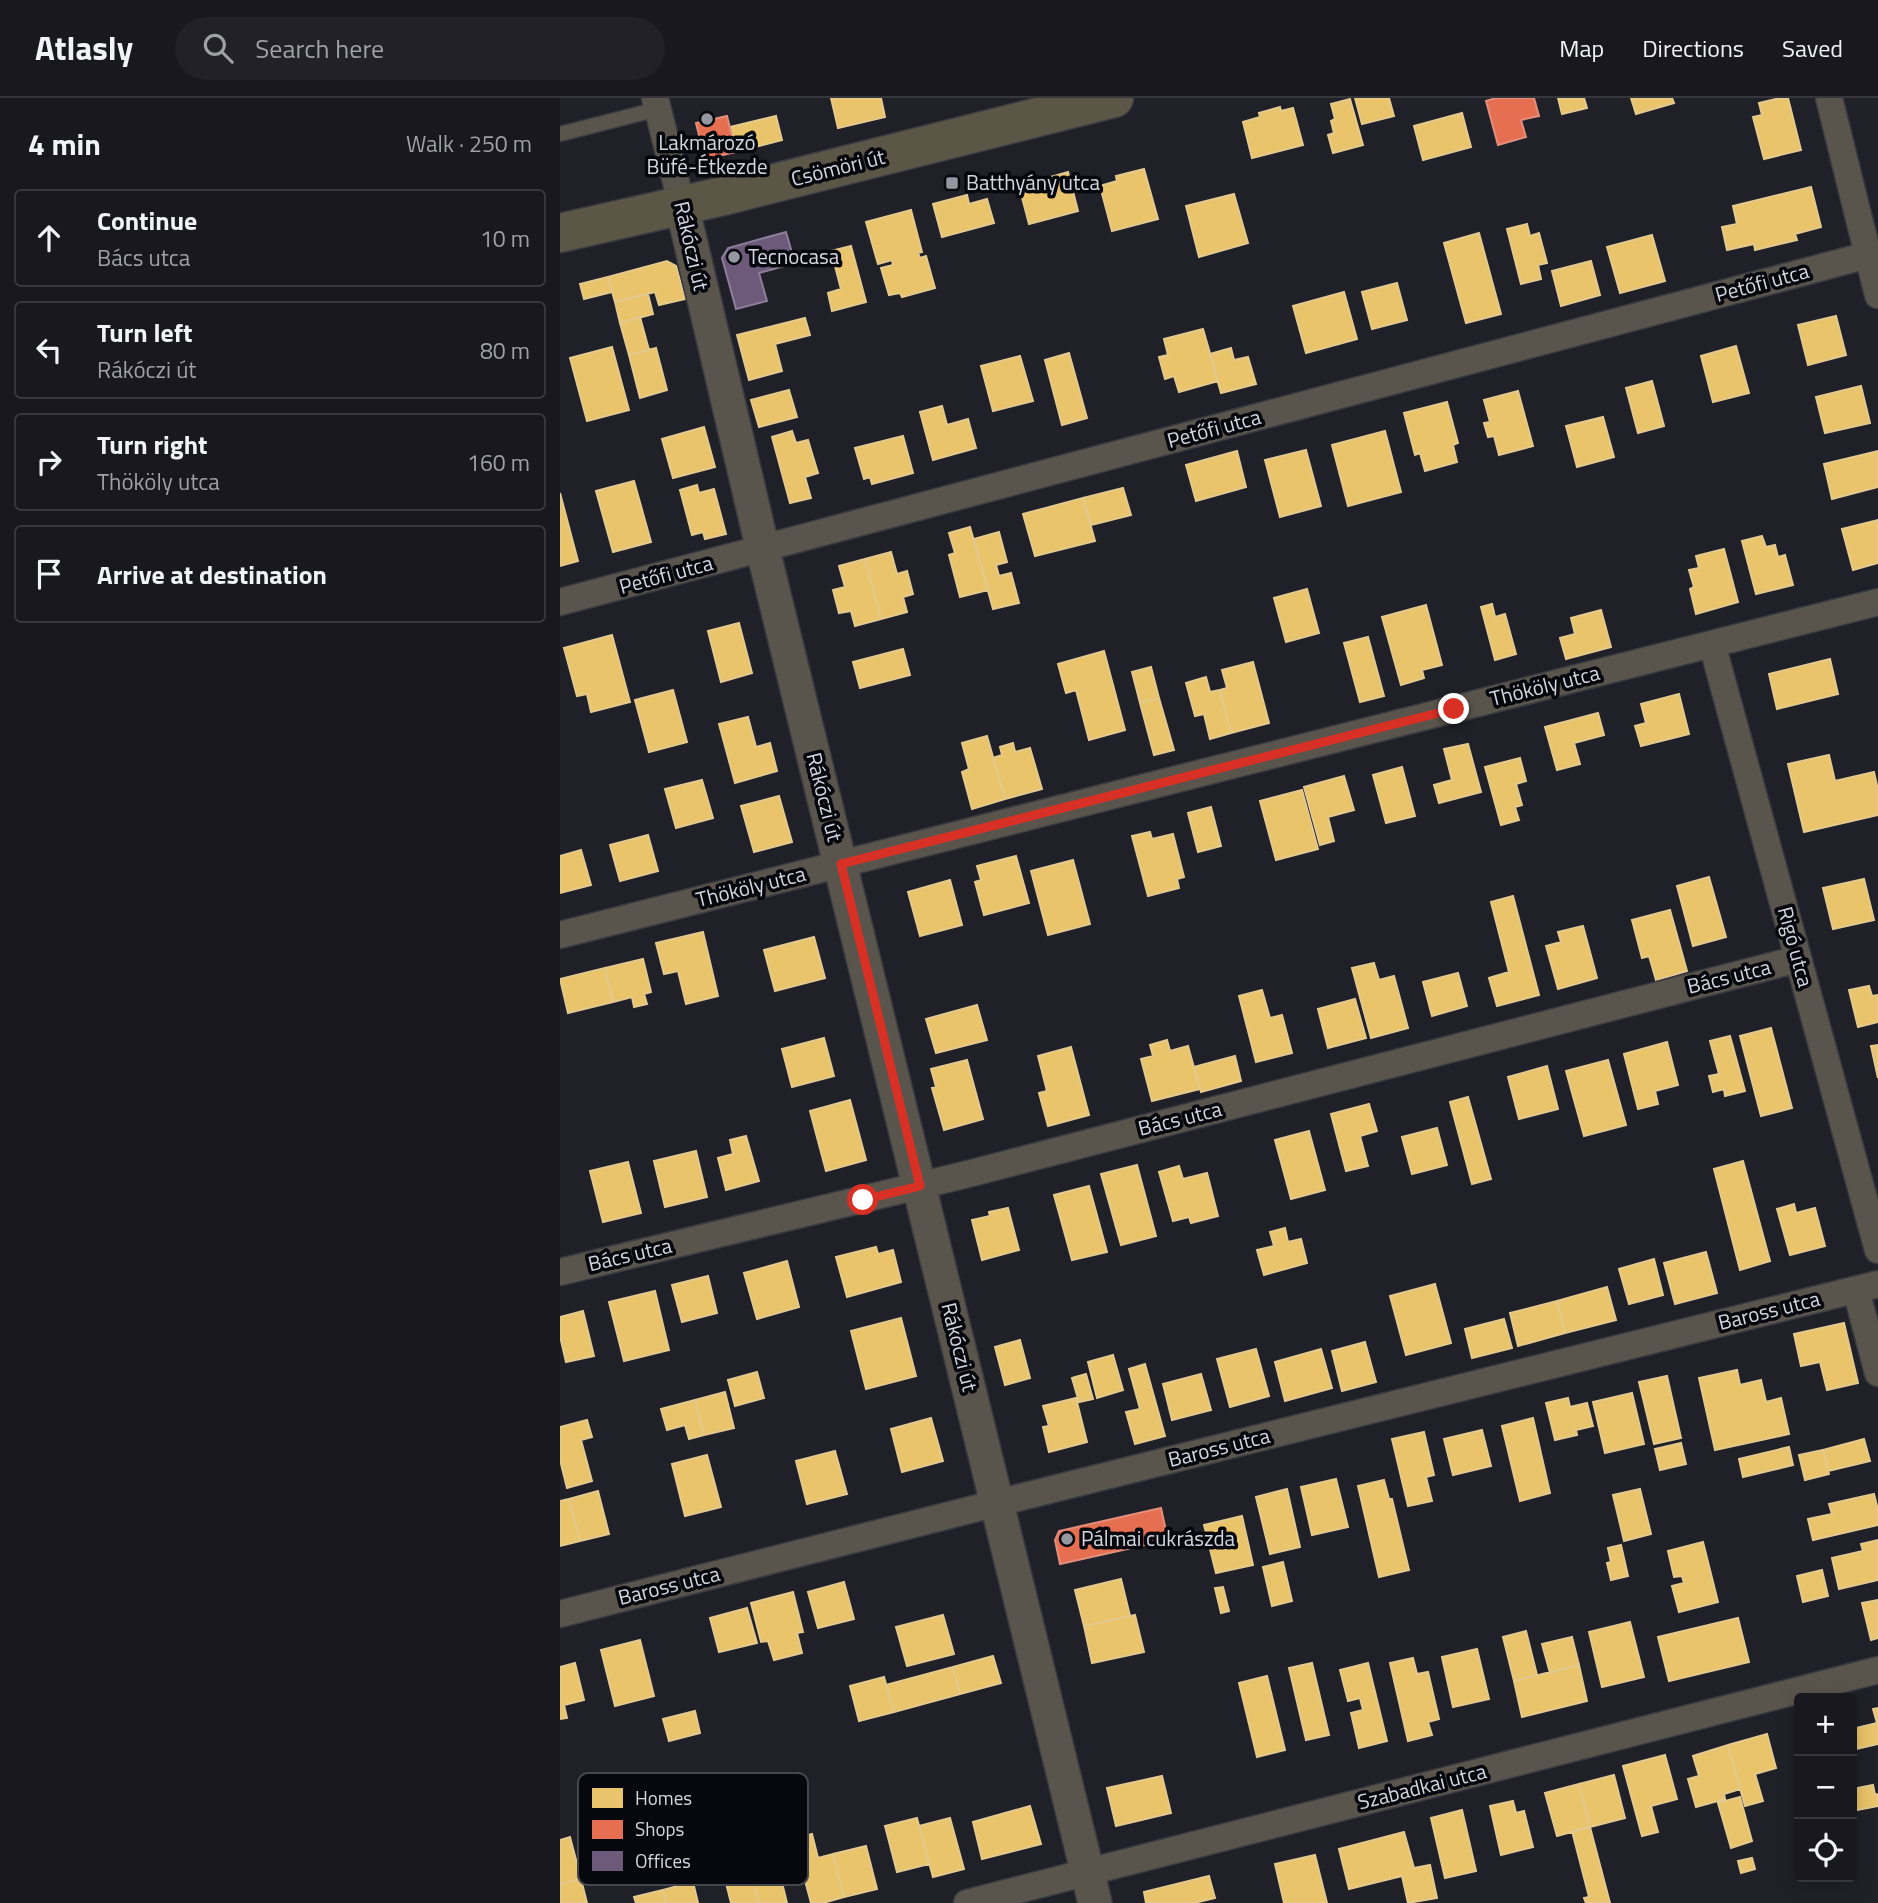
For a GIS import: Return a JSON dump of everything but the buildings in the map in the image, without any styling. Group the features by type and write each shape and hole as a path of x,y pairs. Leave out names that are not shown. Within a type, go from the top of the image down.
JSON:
{"main road":[{"name":"Csömöri út","path":"560,233 681,206 1114,98"}],"street":[{"path":"1829,98 1878,295"},
{"name":"Rákóczi út","path":"656,103 1091,1888"},
{"name":"Petőfi utca","path":"560,602 1868,255"},
{"name":"Thököly utca","path":"560,935 1878,602"},
{"name":"Rigó utca","path":"1712,643 1878,1250"},
{"name":"Bács utca","path":"560,1272 920,1186 1798,959"},
{"path":"1867,1287 1878,1373"},
{"name":"Baross utca","path":"560,1614 1867,1287"},
{"name":"Szabadkai utca","path":"967,1903 1091,1888 1878,1670"}],"lane":[{"path":"560,134 656,103"}],"place":[{"name":"Lakmározó Büfé-Étkezde","path":"707,119"},
{"name":"Batthyány utca","path":"952,183"},
{"name":"Tecnocasa","path":"734,257"},
{"name":"Pálmai cukrászda","path":"1067,1539"}],"route":[{"path":"863,1200 920,1186 841,864 1454,709"}]}
